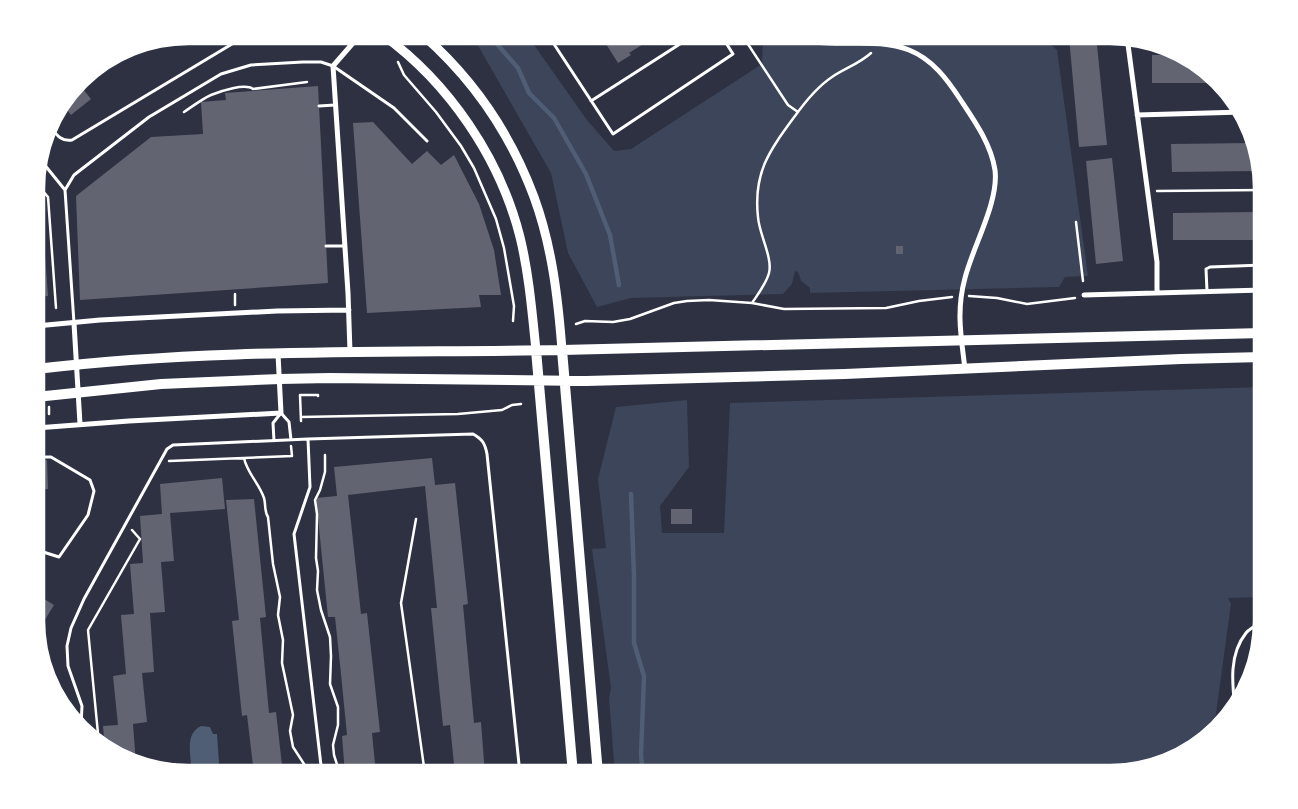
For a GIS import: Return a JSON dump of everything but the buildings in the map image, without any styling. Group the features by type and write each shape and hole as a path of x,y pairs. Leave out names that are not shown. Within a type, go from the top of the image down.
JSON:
{"main road":[{"path":"394,44 443,91 472,130 504,188 520,236 530,288 572,765"},
{"path":"432,44 474,89 494,116 510,145 534,197 548,248 554,275 562,350 597,765"},
{"path":"44,368 184,356 562,350 1254,333"},
{"path":"44,396 161,384 280,378 564,381 846,374 1254,357"}],"street":[{"path":"350,352 333,66 352,44"},
{"path":"879,44 897,46 909,50 928,61 941,73 973,118 992,158 995,170 994,195 974,249 961,296 959,320 965,368"},
{"path":"1128,45 1157,262 1157,293"},
{"path":"1137,115 1233,112"},
{"path":"1084,295 1254,290"},
{"path":"44,325 100,320 260,312 349,310"},
{"path":"74,323 80,424"},
{"path":"44,427 281,413 278,354"}],"lane":[{"path":"55,133 59,138 66,141 72,140 232,44"},
{"path":"554,44 613,134 733,54 727,44"},
{"path":"591,101 680,44"},
{"path":"74,323 65,190 74,175 150,117 221,74 251,65 321,62 333,66 394,108 427,141"},
{"path":"320,106 335,104"},
{"path":"46,166 65,190"},
{"path":"326,246 345,246"},
{"path":"1207,291 1206,269 1210,267 1254,265"},
{"path":"274,441 273,423 281,413 289,422 291,440"},
{"path":"81,718 82,706 68,666 67,646 71,628 84,599 166,450 173,445 473,434 481,438 485,444 519,765"},
{"path":"308,439 310,487 294,534 321,765"},
{"path":"44,457 51,457 90,480 94,491 88,515 59,558 44,552"},
{"path":"1233,695 1232,687 1235,652 1247,631 1254,627"}],"path":[{"path":"748,44 788,104 798,112"},
{"path":"752,304 764,287 769,272 769,260 760,232 757,200 763,166 776,141 798,112 825,82 832,76 861,61 879,44"},
{"path":"404,75 462,146 474,168 496,219 504,248 514,306 513,321"},
{"path":"184,112 210,95 242,86 250,87 253,90 307,82"},
{"path":"1159,191 1254,190"},
{"path":"44,192 48,197 56,308"},
{"path":"1076,222 1083,281"},
{"path":"576,324 585,321 613,322 630,319 687,301 709,300 784,309 886,308 919,300 961,296 997,298 1027,304 1056,299 1077,298 1084,295"},
{"path":"301,422 300,395 318,396"},
{"path":"301,417 458,414 502,410 512,405 521,404"},
{"path":"48,407 49,414"},
{"path":"325,455 325,472 315,500 317,514 316,558 321,610 330,637 330,684 338,707 338,725 333,745 337,765"},
{"path":"167,461 292,456"},
{"path":"244,458 246,466 264,499 265,514 268,518 273,564 280,597 278,615 283,640 282,663 293,716 290,731 293,747 305,765"},
{"path":"416,519 401,603 423,765"},
{"path":"98,733 88,630 140,539 131,528"}],"shaded area":[{"path":"477,44 533,44 587,120 614,151 631,149 762,64 763,44 1050,44 1057,50 1088,276 1065,277 1059,287 810,293 810,288 801,281 798,272 795,271 792,284 783,294 631,298 597,307 568,253 551,173"},
{"path":"1254,387 1254,597 1228,598 1231,604 1215,719 1182,746 1147,760 1119,765 614,765 609,698 611,688 592,549 606,548 598,479 616,407 687,400 689,467 660,506 662,533 724,533 730,403"},
{"path":"201,726 210,727 213,734 217,734 219,763 217,765 191,765 190,743 196,729"}],"waterway":[{"path":"497,44 518,68 529,93 554,118 586,174 610,235 619,285"},
{"path":"631,494 634,643 644,676 642,765"}]}
